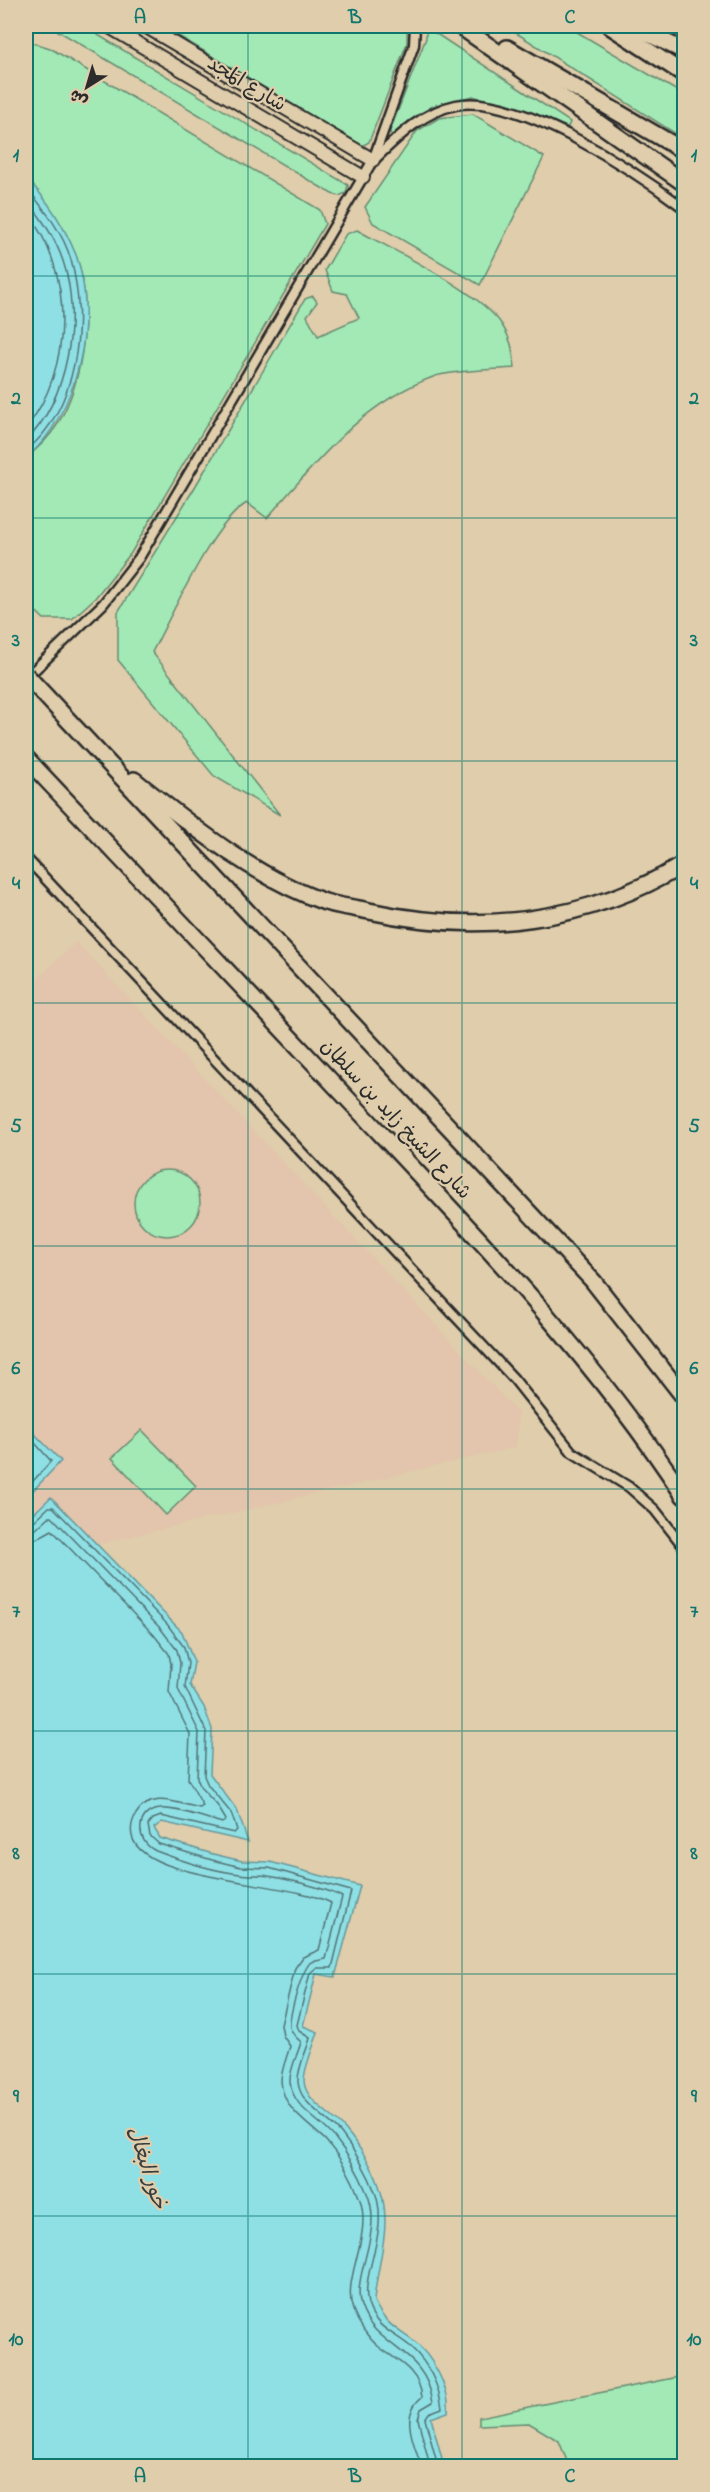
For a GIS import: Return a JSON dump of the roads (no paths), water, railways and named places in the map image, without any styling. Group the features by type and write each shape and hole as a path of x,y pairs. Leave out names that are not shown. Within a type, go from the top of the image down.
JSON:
{"highway":[{"path":"460,26 684,183"},
{"path":"468,26 684,151"},
{"path":"610,26 684,74"},
{"path":"633,26 684,51"},
{"path":"26,677 97,751 201,833 268,875 325,902 406,919 499,924 544,919 633,891 684,864"},
{"name":"شارع الشيخ زايد بن سلطان","path":"97,751 593,1281 657,1358 684,1397"},
{"name":"شارع الشيخ زايد بن سلطان","path":"26,758 436,1193 551,1322 628,1416 684,1496"}],"street":[{"name":"شارع المَجد","path":"108,26 363,177"},
{"name":"شارع المَجد","path":"145,26 374,160"},
{"path":"374,160 414,45 416,26"},
{"path":"26,677 102,604 139,558 363,177 374,160 412,124 436,111 473,102 511,111 566,132 684,208"},
{"path":"26,858 514,1379 572,1452 629,1487 655,1510 684,1547"}],"water":[{"path":"26,178 48,204 71,244 83,280 85,307 84,336 71,392 44,440 26,458"},
{"path":"26,1425 61,1461 26,1498"},
{"name":"خور البغال","path":"51,1497 182,1632 194,1662 190,1685 204,1707 212,1729 210,1774 237,1810 248,1842 162,1822 154,1828 160,1838 242,1861 270,1862 360,1886 335,1977 316,1974 303,2026 318,2032 307,2063 304,2081 314,2101 340,2123 356,2143 371,2167 381,2192 385,2219 374,2301 386,2320 426,2354 443,2383 448,2412 431,2418 444,2466 26,2466 26,1517 28,1519"}]}
